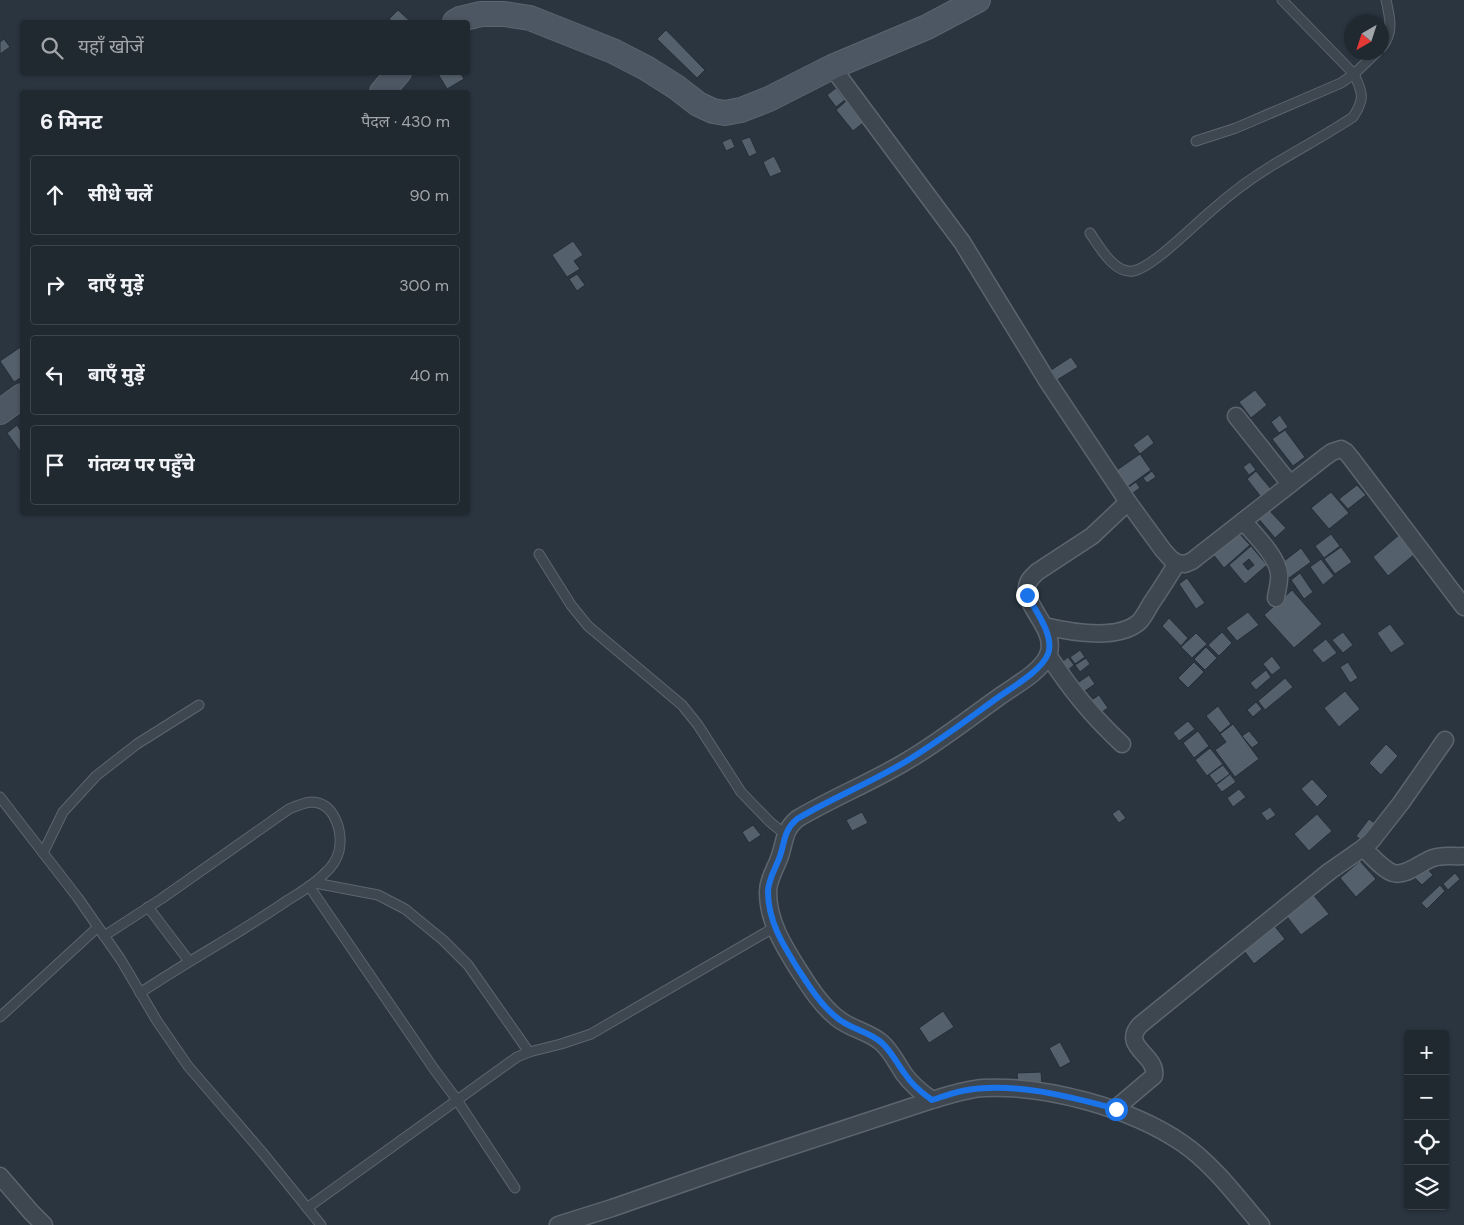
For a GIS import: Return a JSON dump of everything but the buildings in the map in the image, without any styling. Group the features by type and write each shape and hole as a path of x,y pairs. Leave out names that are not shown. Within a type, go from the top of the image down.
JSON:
{"street":[{"path":"460,20 481,14 504,14 530,18 613,51 646,68 698,104 712,111 725,113 741,110 769,99 832,67 927,28 978,0"},
{"path":"832,67 962,242 1048,382 1128,502 1171,559 1177,563 1185,564 1192,561 1332,452 1341,449 1346,452 1464,607"},
{"path":"384,90 396,75"},
{"path":"0,412 20,397"},
{"path":"1236,416 1290,484"},
{"path":"932,1100 912,1084 883,1043 836,1018 811,990 782,944 775,927 769,907 768,890 770,879 790,825 797,819 922,751 1041,665 1048,654 1050,645 1048,634 1027,595 1030,579 1037,572 1092,536 1128,502"},
{"path":"1243,521 1273,557 1278,566 1280,575 1276,598"},
{"path":"1044,626 1071,632 1098,633 1129,628 1139,622 1177,563"},
{"path":"1048,654 1067,684 1085,707 1122,744"},
{"path":"1116,1109 1154,1076 1153,1066 1134,1039 1134,1034 1140,1025 1330,871 1363,848 1376,835 1401,803 1446,740"},
{"path":"1363,848 1386,868 1398,874 1436,857 1446,855 1464,856"},
{"path":"558,1225 962,1091 1019,1089 1047,1093 1116,1109 1155,1126 1183,1143 1206,1162 1261,1225"},
{"path":"0,1176 44,1225"}],"lane":[{"path":"1090,233 1105,256 1117,267 1124,271 1132,272 1140,269 1175,244 1240,187 1353,117 1362,99 1354,74 1282,0"},
{"path":"1386,0 1391,21 1389,35"},
{"path":"1196,141 1236,128 1341,83 1369,60"},
{"path":"539,554 571,605 588,626 682,705 698,725 741,792 770,822 786,834"},
{"path":"43,853 63,812 96,776 138,744 199,705"},
{"path":"0,797 78,898 188,1066 262,1152 321,1225"},
{"path":"104,936 278,817 300,804 311,802 320,804 328,809 335,818 340,834 339,852 334,864 326,873 245,928 140,993"},
{"path":"312,884 378,895 405,909 444,940 468,965 528,1052"},
{"path":"312,884 515,1188"},
{"path":"148,907 189,961"},
{"path":"0,1017 98,927"},
{"path":"307,1208 517,1057 528,1052 591,1034 775,927"}],"route":[{"path":"1027,595 1048,634 1050,645 1048,654 1041,665 904,763 812,810 790,825 786,832 776,868 770,879 768,890 769,907 782,944 811,990 836,1018 883,1043 912,1084 932,1100 962,1091 984,1088 1019,1089 1047,1093 1116,1109"}]}
